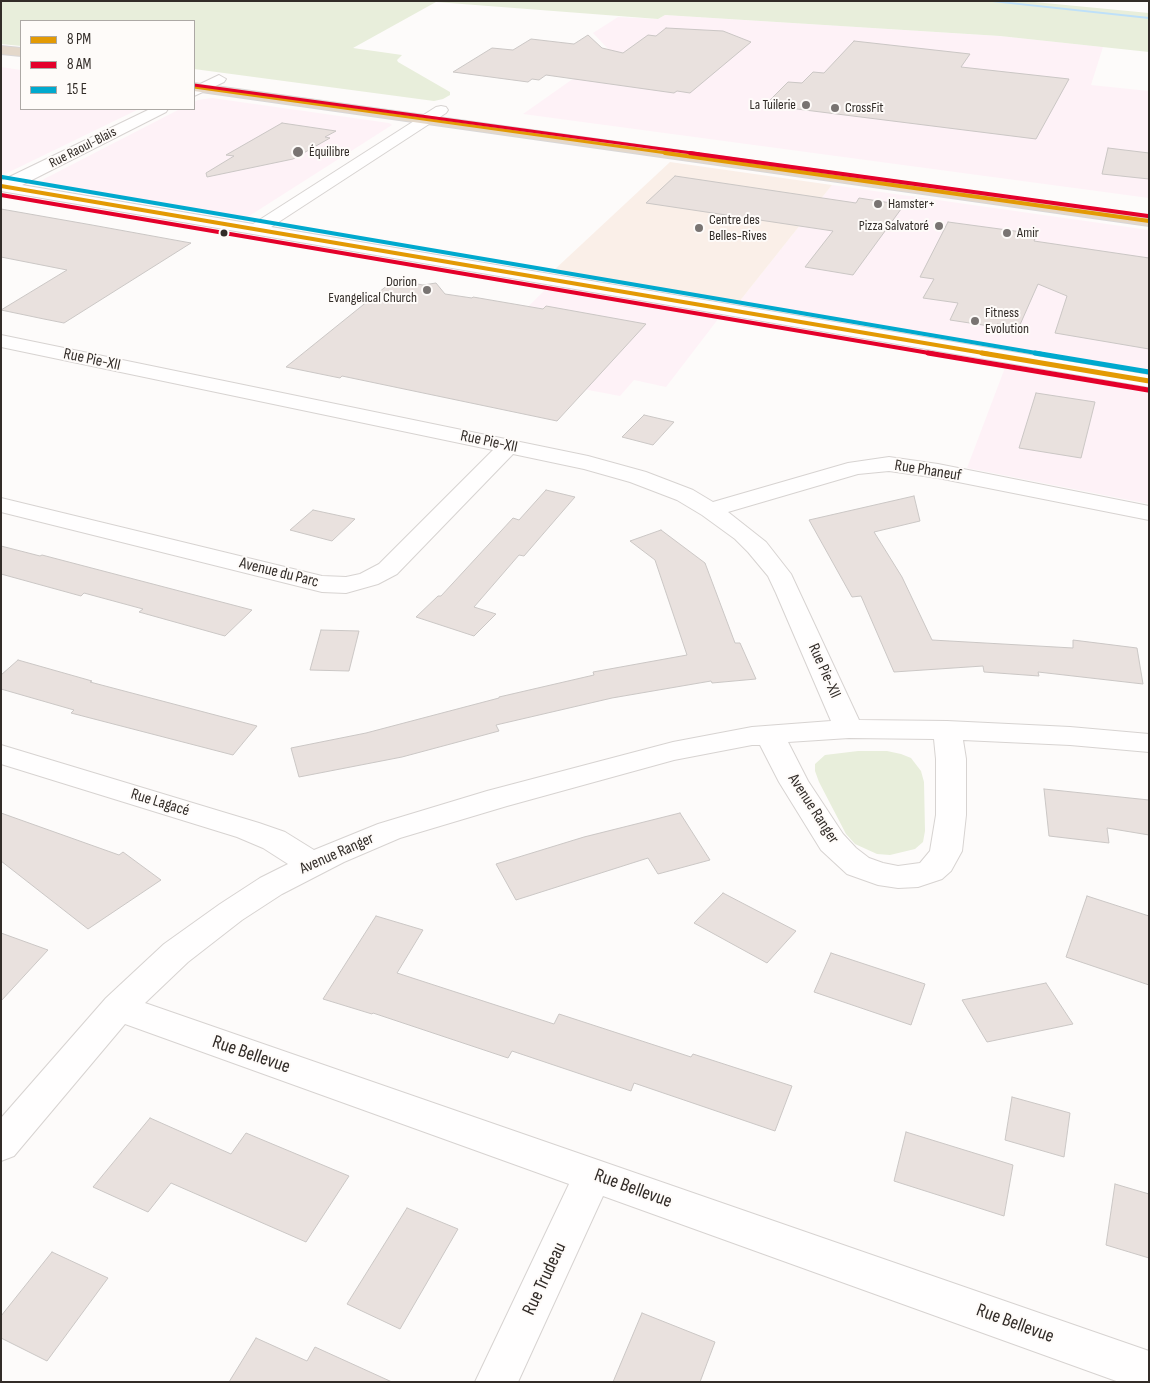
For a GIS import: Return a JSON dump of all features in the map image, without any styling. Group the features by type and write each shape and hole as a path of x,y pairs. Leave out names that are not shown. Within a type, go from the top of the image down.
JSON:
{"highway":[{"path":"1,50 20,52"},
{"path":"1,62 20,64"},
{"path":"195,76 1149,207"},
{"path":"196,89 1149,221"}],"street":[{"path":"196,89 219,79"},
{"name":"Rue Raoul-Blais","path":"3,186 159,110"},
{"path":"256,229 441,110"},
{"path":"3,186 1149,381"},
{"name":"Rue Pie-XII","path":"1,340 588,463 638,477 685,496 710,510 757,546 779,574 850,729"},
{"name":"Avenue du Parc","path":"1,505 315,582 334,586 346,585 369,579 388,569 508,447"},
{"name":"Rue Phaneuf","path":"710,510 856,468 889,464 938,471 1149,513"},
{"name":"Avenue Ranger","path":"1,1145 118,1008 164,963 224,916 271,886 312,864 389,831 498,798 732,738 850,729 947,730 1070,736 1149,743"},
{"name":"Avenue Ranger","path":"770,734 794,782 832,842 858,866 878,874 898,877 918,876 931,871 940,863 946,851 951,815 952,759 947,730"},
{"name":"Rue Lagacé","path":"1,754 248,830 274,840 312,864"},
{"name":"Rue Bellevue","path":"118,1008 1149,1372"},
{"name":"Rue Trudeau","path":"496,1382 593,1175"}],"shaded area":[{"path":"665,15 1000,36 1103,47 1091,85 1149,91 1149,198 523,114 611,52 593,33 618,17 658,19"},
{"path":"1,67 20,70 20,110 137,110 1,176"},
{"path":"212,98 389,123 392,125 246,218 234,218 41,184 44,179 178,110 195,110 195,102"},
{"name":"Centre des Belles-Rives","path":"670,162 832,185 739,302 553,271"},
{"path":"832,185 1149,230 1149,370 1040,351 996,347 739,302"},
{"path":"550,285 722,314 666,387 634,380 620,396 467,367"},
{"path":"1006,365 1149,389 1149,504 967,468"}],"green space":[{"path":"1,1 1024,1 1149,13 1149,52 1000,36 665,15 658,19 436,2 353,48 402,55 397,60 398,62 450,92 450,95 443,99 434,101 195,69 195,20 20,20 20,46 1,44"},
{"path":"858,751 887,751 901,754 911,758 921,771 924,782 925,831 923,842 915,849 890,855 877,854 855,844 846,834 819,782 815,771 815,764 825,755"}],"building":[{"path":"666,28 723,31 751,42 690,93 677,91 674,93 546,75 539,80 532,79 528,82 453,72 492,48 513,50 531,39 574,44 588,35 602,48 623,53 648,35 656,36"},
{"path":"854,41 970,54 961,67 1069,79 1036,139 765,105 788,82 802,83 813,72 824,73"},
{"path":"282,123 336,131 325,137 330,138 293,159 207,177 206,173 234,156 226,155"},
{"path":"1108,148 1149,153 1149,179 1102,174"},
{"path":"675,176 856,203 859,198 904,205 853,275 805,267 833,231 646,203"},
{"path":"1,209 191,243 64,323 1,310 67,270 1,257"},
{"path":"948,222 1037,234 1034,241 1149,258 1149,349 1055,333 1067,296 1038,284 1019,327 997,324 996,327 950,320 958,303 923,298 934,279 920,277"},
{"path":"394,280 423,285 436,283 445,294 543,309 546,306 646,324 557,421 342,376 340,378 286,367"},
{"path":"1036,393 1095,402 1081,458 1019,448"},
{"path":"644,415 674,422 653,445 622,437"},
{"path":"546,490 575,497 524,556 519,555 474,607 496,614 474,636 416,617 438,596 441,596 513,518 519,520"},
{"path":"914,496 920,521 874,532 902,577 932,640 1073,648 1073,640 1137,648 1143,684 1038,672 1039,676 984,672 983,666 894,672 861,596 852,597 809,520"},
{"path":"313,510 355,519 332,541 290,530"},
{"path":"661,530 705,563 735,643 740,643 756,679 712,683 711,681 612,698 496,725 499,731 402,757 299,777 291,748 366,733 499,697 594,675 593,672 687,655 655,560 630,541"},
{"path":"1,546 252,610 225,636 139,612 143,609 84,593 81,596 1,574"},
{"path":"321,630 359,631 349,671 310,670"},
{"path":"18,660 92,681 90,682 257,726 233,755 71,713 74,710 1,689 1,675"},
{"path":"1044,789 1149,800 1149,835 1107,828 1109,843 1049,836"},
{"path":"1,813 119,855 123,852 161,880 88,929 1,861"},
{"path":"680,813 710,860 658,874 648,858 516,900 496,864 584,837"},
{"path":"723,893 796,931 767,963 694,923"},
{"path":"1087,896 1149,916 1149,985 1066,957"},
{"path":"376,916 423,930 397,973 554,1024 559,1014 691,1057 693,1054 792,1086 775,1131 634,1083 631,1091 512,1051 508,1058 373,1013 323,999"},
{"path":"1,933 48,950 1,1001"},
{"path":"831,953 925,984 911,1025 814,992"},
{"path":"1046,983 1073,1024 987,1042 962,1000"},
{"path":"1012,1097 1070,1113 1064,1157 1005,1140"},
{"path":"150,1118 231,1154 246,1133 349,1176 306,1242 171,1183 148,1212 93,1187"},
{"path":"906,1132 1013,1165 1004,1216 894,1181"},
{"path":"1115,1184 1149,1194 1149,1258 1106,1245"},
{"path":"407,1208 458,1229 400,1329 347,1304"},
{"path":"52,1252 108,1278 47,1361 1,1338 1,1316"},
{"path":"642,1313 715,1342 700,1382 613,1382"},
{"path":"256,1338 307,1361 315,1347 392,1382 229,1382"}],"waterway":[{"path":"985,1 1149,18"}],"transit line":[{"path":"195,85 1148,216"},
{"path":"195,87 1149,221"},
{"path":"2,177 1149,372"},
{"path":"1,186 1149,381"},
{"path":"1,195 1148,390"}],"place":[{"name":"La Tuilerie","path":"806,105"},
{"name":"CrossFit","path":"835,108"},
{"name":"Équilibre","path":"298,152"},
{"name":"Hamster+","path":"878,204"},
{"name":"Pizza Salvatoré","path":"939,226"},
{"name":"Centre des Belles-Rives","path":"699,228"},
{"name":"Amir","path":"1007,233"},
{"name":"Dorion Evangelical Church","path":"427,290"},
{"name":"Fitness Evolution","path":"975,321"}]}
